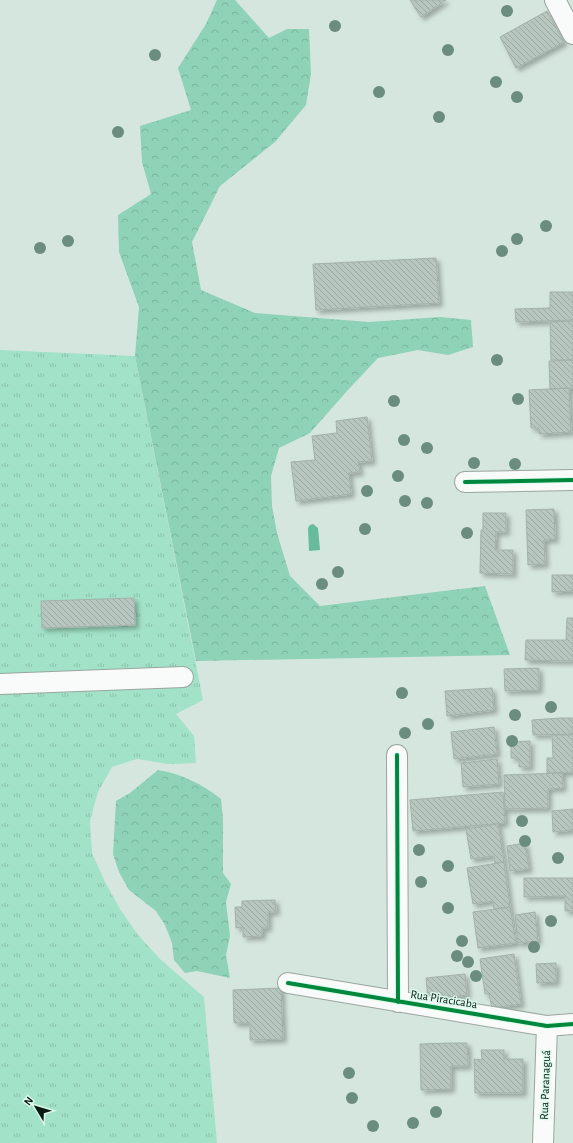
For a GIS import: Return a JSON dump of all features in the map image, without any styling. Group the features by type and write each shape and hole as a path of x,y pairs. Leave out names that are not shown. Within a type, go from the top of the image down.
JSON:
{"street":[{"path":"555,0 573,34"},
{"path":"465,482 573,480"},
{"path":"0,684 183,677"},
{"path":"397,755 398,1002"},
{"name":"Rua Piracicaba","path":"288,983 547,1026 573,1024"},
{"name":"Rua Paranaguá","path":"543,1143 547,1026"}],"green space":[{"path":"217,0 235,0 269,38 287,29 309,29 311,74 306,105 275,142 220,186 192,242 201,290 255,313 369,322 440,317 471,320 473,347 448,355 418,350 378,358 310,433 279,448 271,476 272,506 277,533 290,576 320,606 485,586 510,655 196,661 135,356 139,307 119,252 118,215 151,194 142,162 140,126 191,110 178,68 206,24"},
{"path":"0,350 135,356 203,700 176,714 194,736 196,763 168,764 137,759 112,767 98,792 90,821 92,853 105,882 120,909 138,935 161,960 204,997 217,1143 0,1143"},
{"path":"158,770 191,780 221,799 223,819 223,873 231,884 226,902 230,936 226,955 230,978 197,971 185,973 174,960 172,943 165,925 156,911 129,890 119,872 113,854 116,801 130,793"}],"shaded area":[{"path":"313,524 318,528 320,550 309,551 308,528"}],"building":[{"path":"410,0 446,0 421,17"},
{"path":"547,11 564,42 516,68 500,37"},
{"path":"436,258 439,303 316,310 313,264"},
{"path":"550,292 573,292 573,320 516,322 515,309 550,308"},
{"path":"573,321 573,360 551,360 550,322"},
{"path":"573,360 573,388 550,389 549,361"},
{"path":"569,388 571,432 539,434 539,428 531,428 529,390"},
{"path":"367,417 372,461 358,462 360,472 349,473 351,494 296,501 291,462 315,460 312,436 337,433 336,421"},
{"path":"554,509 555,539 544,540 545,564 528,565 526,510"},
{"path":"483,513 506,513 506,532 496,532 495,550 513,550 513,574 480,573"},
{"path":"552,575 573,575 573,591 552,592"},
{"path":"134,598 135,625 42,628 41,601"},
{"path":"567,618 573,618 573,661 525,660 526,640 566,640"},
{"path":"539,668 539,690 505,691 504,669"},
{"path":"492,688 494,710 447,716 445,691"},
{"path":"573,718 573,734 533,735 532,720"},
{"path":"494,727 497,754 454,759 451,732"},
{"path":"552,735 573,735 573,772 547,773 547,758 553,758"},
{"path":"530,741 530,767 519,767 519,758 511,758 511,742"},
{"path":"497,759 499,784 463,787 461,763"},
{"path":"562,773 563,788 548,789 548,808 505,809 504,775"},
{"path":"503,792 505,823 413,831 410,800"},
{"path":"573,809 573,830 553,832 552,811"},
{"path":"498,824 504,862 495,863 494,856 471,859 466,829"},
{"path":"525,843 529,869 510,871 507,846"},
{"path":"504,862 510,907 494,909 493,901 473,904 467,868"},
{"path":"524,878 573,878 573,911 565,911 565,896 524,897"},
{"path":"275,900 276,912 268,912 268,928 262,928 262,936 243,937 243,927 236,928 235,907 242,907 242,901"},
{"path":"510,907 516,943 478,948 473,912"},
{"path":"535,912 538,941 518,943 515,915"},
{"path":"514,954 521,1004 492,1008 489,994 485,994 480,959"},
{"path":"556,963 556,982 537,983 536,964"},
{"path":"465,974 467,995 428,999 426,978"},
{"path":"281,988 283,1039 250,1040 250,1023 234,1023 233,990"},
{"path":"467,1043 468,1066 451,1066 451,1089 421,1090 420,1044"},
{"path":"481,1050 504,1050 504,1059 523,1059 523,1093 475,1093 474,1059 482,1060"}],"cycle path":[{"path":"465,482 573,480"},
{"path":"397,755 398,1002"},
{"path":"288,983 547,1026 573,1024"}]}
